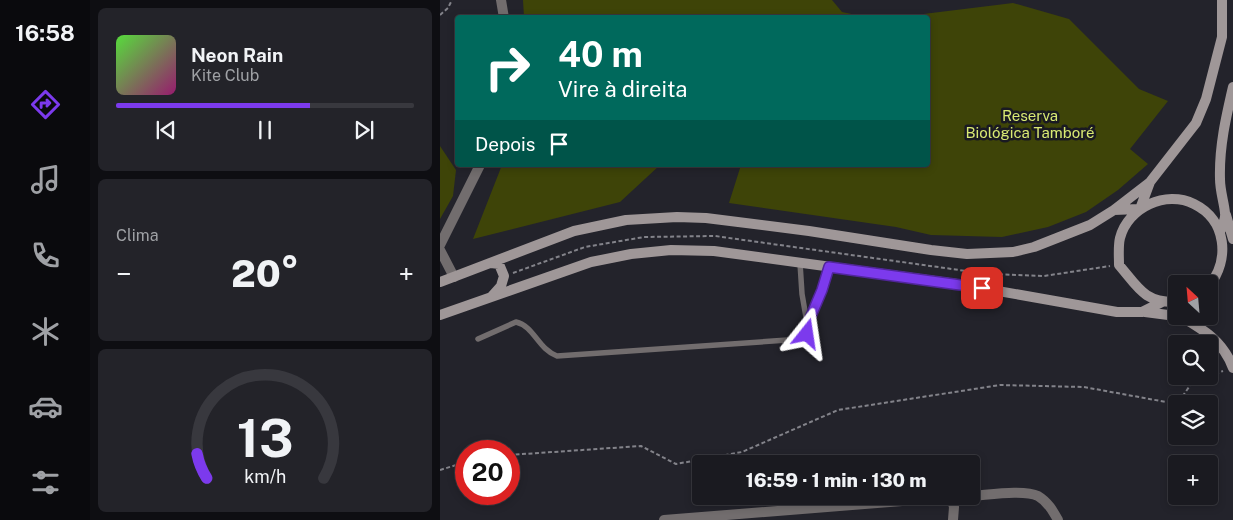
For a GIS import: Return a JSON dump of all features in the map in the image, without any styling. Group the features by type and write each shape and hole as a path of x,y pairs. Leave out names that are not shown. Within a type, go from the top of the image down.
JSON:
{"main road":[{"path":"440,282 574,231 626,220 677,217 706,218 966,254 1013,252 1034,247 1090,225 1114,210 1150,182 1196,123 1206,99 1222,37 1222,0"},
{"path":"1233,87 1224,120 1220,178 1222,203 1233,239"},
{"path":"1139,209 1150,182"},
{"path":"1168,302 1146,297 1119,265 1120,237 1127,221 1139,209 1157,200 1176,199 1195,204 1210,216 1220,233 1223,247 1222,263 1217,275"},
{"path":"1114,210 1139,209"},
{"path":"1220,233 1226,215"},
{"path":"1220,233 1233,244"},
{"path":"440,315 591,262 650,251 714,251 964,285 1116,312 1168,314"},
{"path":"491,263 499,264 504,276 492,297"},
{"path":"1142,312 1163,302"},
{"path":"1163,302 1168,307"},
{"path":"1193,325 1217,341 1228,354 1229,370"}],"street":[{"path":"501,0 504,15"},
{"path":"440,246 479,167"},
{"path":"440,250 454,277"},
{"path":"980,495 1012,493 1036,495 1047,504 1058,520"},
{"path":"664,520 851,505"},
{"path":"953,505 953,520"}],"lane":[{"path":"478,339 516,322 522,324 549,353 557,356 802,339 807,334 808,323 802,294 800,263"},
{"path":"808,323 822,290 829,267"}],"path":[{"path":"440,15 448,8 452,0"},
{"path":"520,454 641,446 676,464 742,452 838,410 1000,385 1084,387 1177,404 1190,385"},
{"path":"440,470 455,465"}],"green space":[{"path":"523,0 832,0 842,12 856,15 524,15"},
{"name":"Reserva Biológica Tamboré","path":"1013,3 1069,19 1139,89 1168,101 1130,149 1148,164 1118,190 1086,212 1048,227 1002,237 931,235 896,227 729,203 740,167 930,167 930,15 915,15"},
{"path":"440,146 456,170 453,196 440,219"},
{"path":"501,167 658,167 620,202 473,239"}],"route":[{"path":"807,334 808,323 822,290 829,267 982,288"}]}
